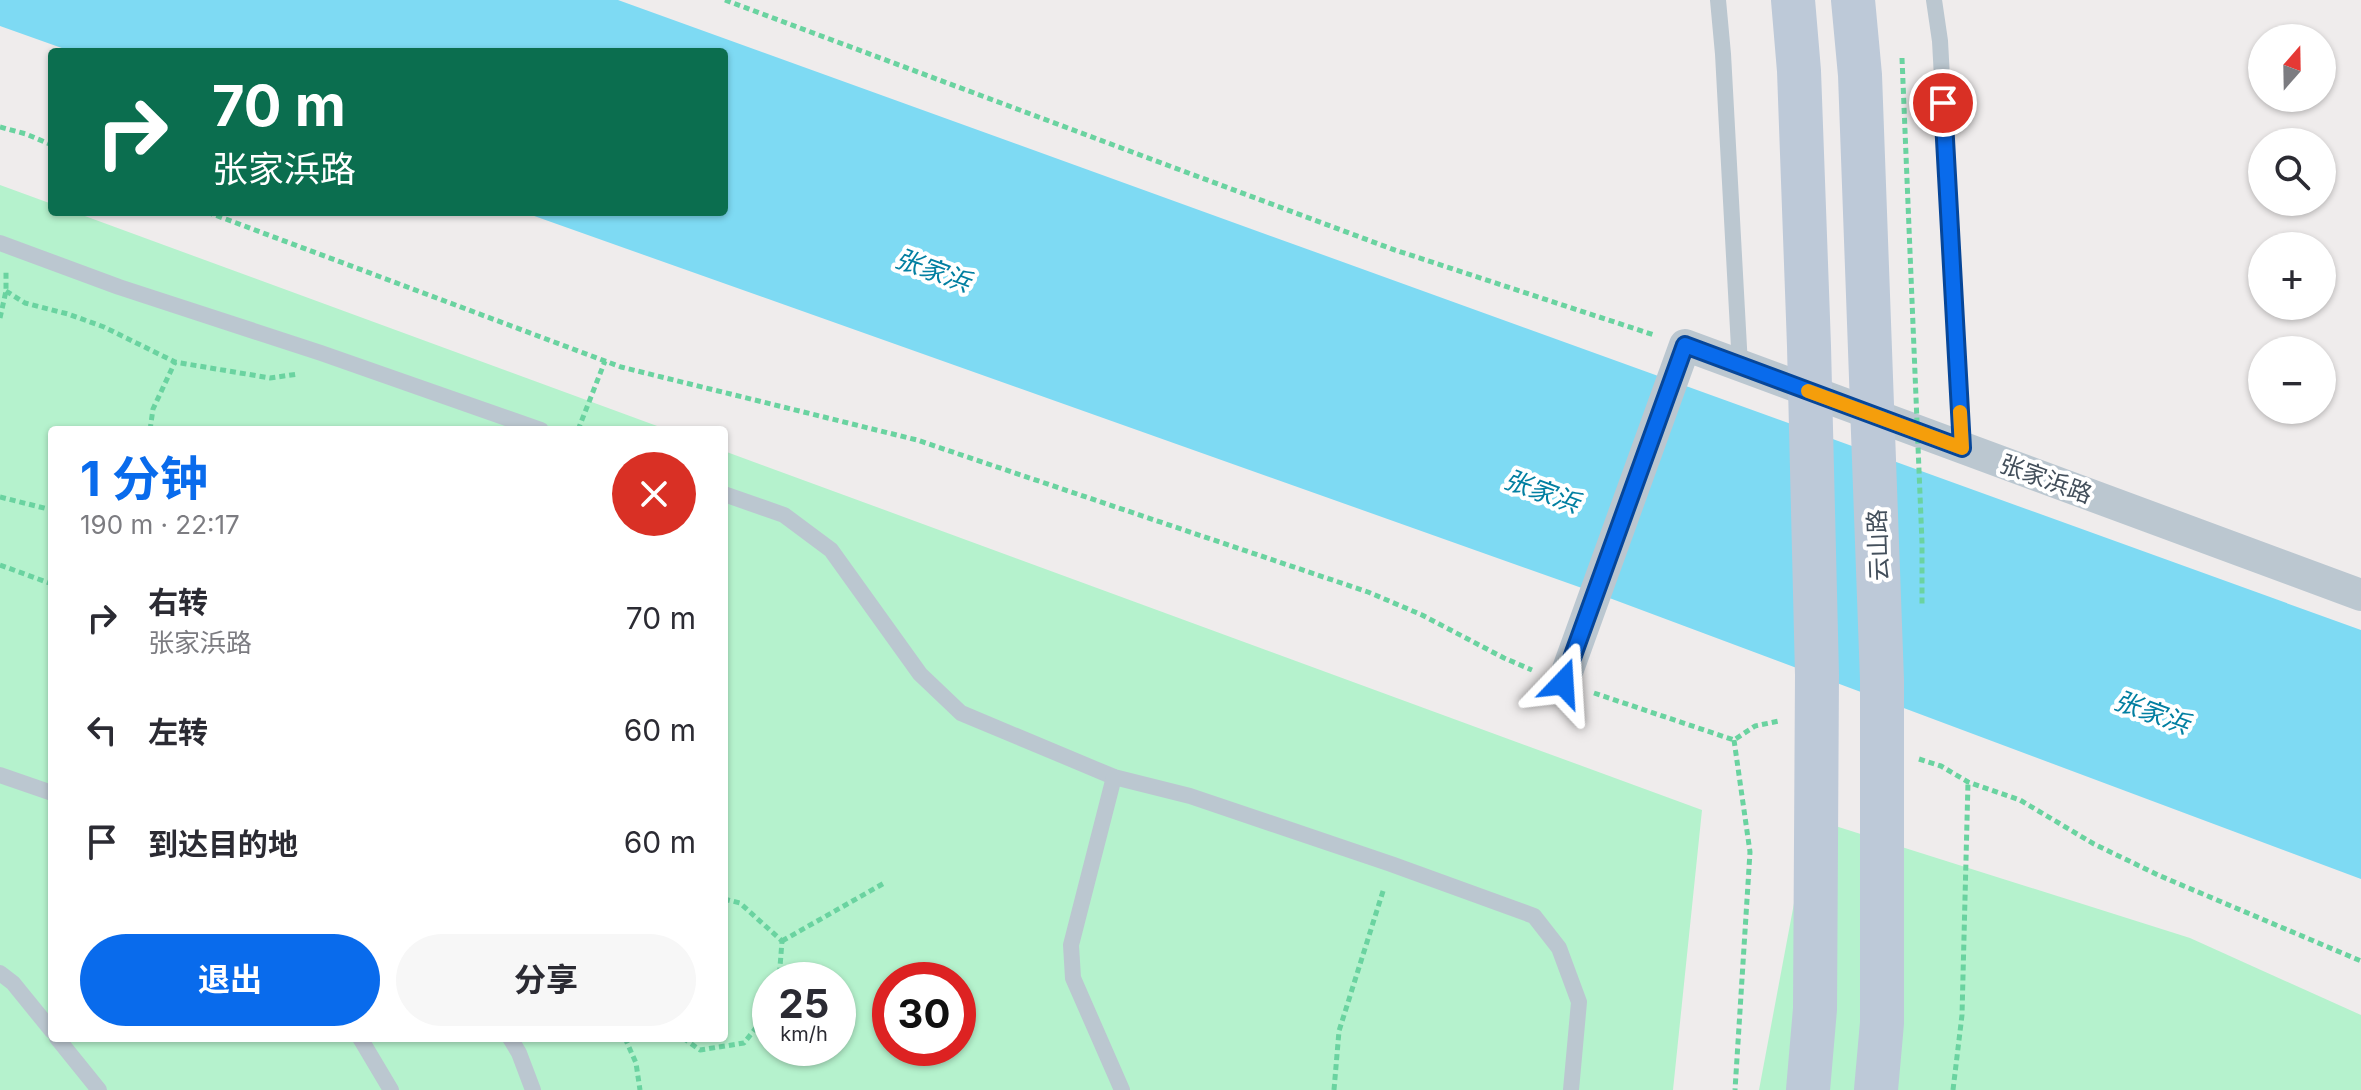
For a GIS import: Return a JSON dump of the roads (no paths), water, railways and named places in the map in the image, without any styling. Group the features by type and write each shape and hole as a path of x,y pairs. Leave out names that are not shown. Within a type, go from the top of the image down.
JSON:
{"main road":[{"path":"1793,0 1799,71 1809,346 1817,675 1815,1009 1808,1090"},
{"name":"云山路","path":"1853,0 1860,75 1882,680 1882,1023 1876,1090"}],"street":[{"name":"张家浜路","path":"1563,683 1685,345 2361,595"}],"lane":[{"path":"1718,0 1740,366"},
{"path":"1934,0 1940,41 1962,448"},
{"path":"2,244 119,287 530,426"},
{"path":"728,495 784,515 831,550 920,674 961,713 1114,777 1190,796 1534,916 1559,948 1579,1002 1571,1090"},
{"path":"0,775 48,792"},
{"path":"1114,777 1071,945 1073,978 1122,1090"},
{"path":"0,973 13,983 48,1026"},
{"path":"60,1042 99,1090"},
{"path":"362,1042 391,1090"},
{"path":"512,1042 533,1090"}],"water":[{"name":"张家浜","path":"0,0 618,0 2361,630 2361,879 1596,593 534,216 728,216 728,48 62,48 0,26"}]}
